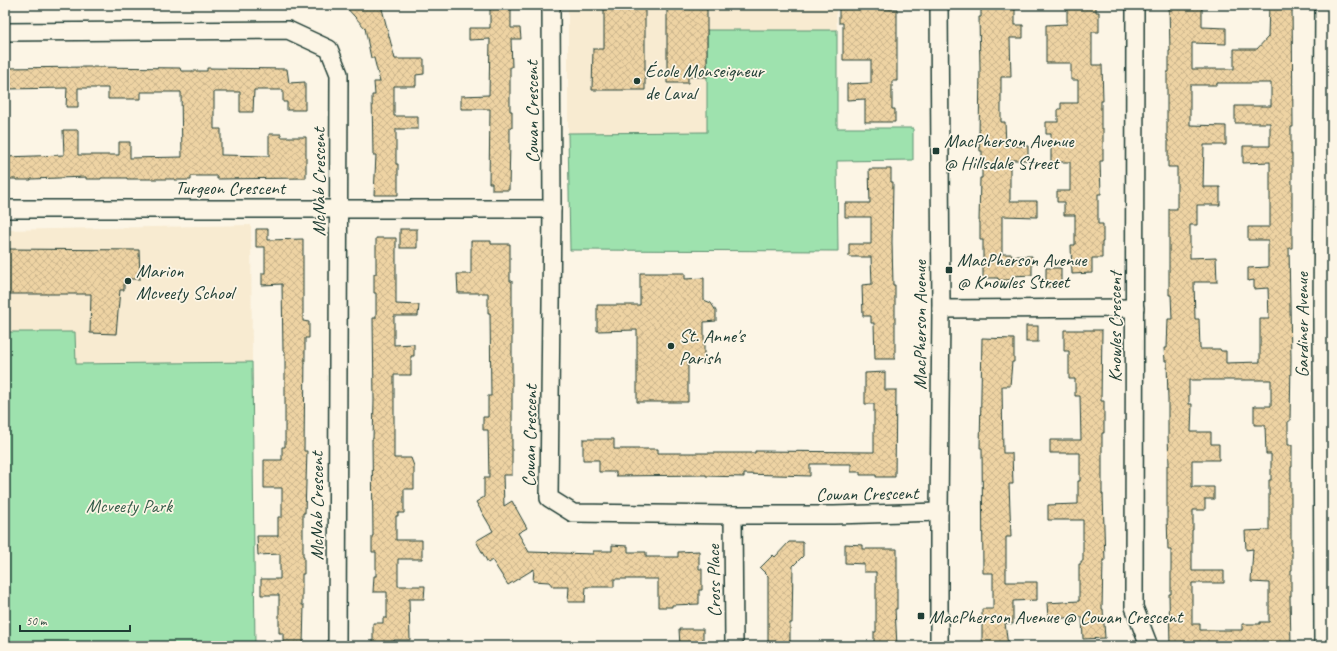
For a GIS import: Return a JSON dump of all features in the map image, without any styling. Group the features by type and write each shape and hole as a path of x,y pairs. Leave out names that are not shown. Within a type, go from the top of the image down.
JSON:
{"street":[{"name":"Cowan Crescent","path":"551,5 552,209 549,498 573,513 733,516 939,512"},
{"name":"MacPherson Avenue","path":"939,5 941,309 939,646"},
{"name":"Knowles Crescent","path":"1135,5 1134,607 1149,646"},
{"name":"Gardiner Avenue","path":"1323,646 1322,318 1324,5"},
{"name":"McNab Crescent","path":"5,32 288,30 329,49 339,74 337,646"},
{"name":"Turgeon Crescent","path":"5,209 552,209"},
{"path":"941,309 1135,308"},
{"name":"Cross Place","path":"733,516 734,646"}],"shaded area":[{"name":"École Monseigneur de Laval","path":"568,5 836,5 837,30 707,30 707,132 568,133"},
{"name":"Marion Mcveety School","path":"251,225 252,362 75,364 75,332 5,332 5,230"}],"green space":[{"path":"707,30 837,30 837,128 913,128 913,160 837,161 838,251 570,250 568,133 707,132"},
{"name":"Mcveety Park","path":"5,332 75,332 76,364 252,362 255,646 5,646"}],"building":[{"path":"344,5 381,5 395,59 424,59 424,74 416,75 416,86 394,86 394,116 418,116 418,129 396,129 398,195 374,195 376,155 373,155 372,95 375,95 374,82 380,82 374,58 371,58 365,28"},
{"path":"490,5 511,5 511,28 520,28 521,39 511,39 512,67 510,67 510,111 512,111 512,128 510,128 509,190 492,190 492,183 489,183 490,109 461,109 461,96 489,95 490,39 469,40 469,28 490,28"},
{"path":"604,5 645,5 645,90 592,90 593,49 604,49"},
{"path":"981,5 1015,5 1015,25 1023,25 1023,38 1010,38 1011,77 1001,77 1001,122 1005,122 1006,146 1028,146 1028,160 1010,160 1010,201 1037,201 1037,217 1002,216 1002,254 1012,254 1012,256 1032,256 1032,275 1012,276 1012,280 983,278 983,240 980,240 979,222 980,178 982,178 982,151 980,151 979,137 979,17 981,17"},
{"path":"1067,5 1096,5 1096,12 1099,12 1099,32 1092,32 1092,65 1102,65 1103,101 1101,101 1101,128 1103,128 1103,161 1100,161 1101,194 1098,194 1098,224 1103,224 1103,242 1102,258 1092,258 1092,273 1072,274 1071,245 1075,245 1075,215 1064,215 1064,202 1057,202 1057,191 1070,191 1070,162 1051,162 1051,134 1046,134 1046,122 1058,122 1058,109 1061,109 1061,103 1078,103 1078,80 1071,80 1071,63 1046,63 1046,25 1067,24"},
{"path":"1169,5 1202,5 1202,27 1226,28 1226,44 1192,43 1192,69 1234,69 1234,49 1257,49 1268,37 1269,5 1292,5 1292,248 1289,248 1291,360 1290,421 1288,421 1288,445 1292,445 1292,570 1290,596 1291,646 1225,644 1225,646 1170,646 1169,594 1171,594 1171,550 1168,550 1167,517 1167,465 1169,465 1168,400 1167,361 1165,361 1164,348 1167,348 1168,319 1172,319 1171,295 1169,295 1169,209 1177,209 1177,167 1168,167 1167,72 1169,72","holes":["1217,83 1271,83 1271,106 1235,106 1235,123 1270,123 1270,146 1243,146 1243,163 1270,162 1270,227 1248,227 1248,240 1268,240 1268,267 1248,268 1248,281 1254,280 1254,289 1268,288 1269,319 1260,319 1260,362 1226,363 1226,351 1221,351 1220,349 1200,349 1199,319 1195,319 1194,282 1217,282 1216,257 1190,258 1190,225 1197,225 1197,205 1220,205 1220,187 1203,187 1204,145 1226,145 1226,126 1190,125 1190,85 1217,85","1189,380 1271,380 1271,406 1254,406 1254,425 1265,425 1266,454 1271,454 1271,480 1269,480 1269,530 1245,531 1246,550 1253,549 1251,582 1269,583 1269,622 1260,622 1260,624 1242,624 1242,630 1200,630 1200,624 1192,624 1192,583 1224,583 1224,571 1192,571 1193,510 1205,510 1205,499 1214,499 1214,487 1192,487 1192,460 1219,460 1219,444 1211,444 1211,432 1191,432 1192,404 1189,404"]},
{"path":"667,6 707,6 707,77 688,77 688,83 667,83"},
{"path":"839,9 897,9 897,81 892,81 892,109 895,109 895,122 865,122 865,99 847,100 847,84 871,83 871,60 843,60 843,23 839,23"},
{"path":"5,68 180,68 181,71 207,71 207,68 287,69 289,83 305,82 305,110 287,110 287,102 283,102 283,90 254,90 253,112 240,112 240,92 214,92 214,129 221,129 221,155 269,156 269,134 281,134 281,137 306,137 306,178 217,179 217,176 191,176 191,180 127,178 86,179 86,177 31,180 5,179 5,157 64,155 63,130 78,130 78,155 119,155 119,142 130,142 130,158 182,157 181,92 141,92 141,99 108,99 108,88 78,88 78,107 66,107 67,88 5,89"},
{"path":"869,169 891,169 891,182 893,182 892,242 893,285 895,285 895,359 875,359 874,323 871,323 871,316 863,316 862,285 872,284 871,257 849,257 849,244 871,244 871,217 845,217 845,203 870,203"},
{"path":"256,229 268,229 268,240 303,239 303,321 309,322 309,338 305,338 304,451 307,451 305,513 303,513 303,646 283,646 283,633 279,633 279,595 261,595 261,579 280,579 280,554 258,555 257,536 278,536 278,517 282,517 282,488 264,488 264,460 282,460 282,447 285,447 285,351 283,351 282,284 262,285 262,273 265,273 265,247 256,247"},
{"path":"400,229 417,229 417,248 400,248"},
{"path":"376,238 396,238 396,304 419,305 418,316 394,316 394,345 414,344 414,356 411,356 411,375 394,375 394,458 411,458 414,466 414,489 404,489 404,513 398,513 398,516 396,516 396,540 422,540 422,559 398,559 398,586 425,586 424,599 409,599 410,640 394,640 394,646 373,646 373,623 383,623 383,618 387,618 387,592 373,592 374,576 376,576 376,552 372,552 372,439 374,400 373,318 376,318 374,274 376,274"},
{"path":"471,241 491,241 491,244 510,244 510,281 512,281 512,475 503,475 504,506 512,501 527,528 518,533 529,552 593,554 593,551 612,551 612,545 628,546 628,552 646,552 646,557 678,557 678,552 699,551 699,569 702,569 702,590 699,590 699,604 658,607 658,579 614,579 614,587 586,587 585,602 568,602 569,587 553,587 549,582 533,581 534,569 508,585 492,560 488,563 476,541 493,531 476,502 484,497 484,478 489,478 488,430 483,430 483,417 488,417 488,396 491,396 490,313 488,313 488,293 458,293 457,274 471,274"},
{"path":"5,249 139,250 140,279 124,279 124,290 120,290 116,334 90,333 91,294 5,294"},
{"path":"1046,268 1061,268 1061,287 1046,287"},
{"name":"St. Anne's Parish","path":"640,273 685,273 685,279 704,278 704,300 711,303 716,311 716,321 704,322 704,362 688,362 688,402 637,402 637,330 597,331 597,305 640,305"},
{"path":"1026,326 1038,326 1038,342 1026,342"},
{"path":"1064,330 1102,330 1101,401 1104,401 1104,433 1102,433 1102,494 1105,561 1103,561 1102,609 1105,638 1083,639 1082,617 1048,619 1047,603 1079,601 1079,564 1083,561 1083,520 1048,520 1048,505 1078,504 1078,481 1080,481 1080,453 1050,453 1050,440 1081,440 1080,396 1075,396 1075,379 1069,379 1069,351 1064,351"},
{"path":"982,338 1014,339 1014,362 1012,362 1010,386 1002,386 1003,453 1012,453 1013,484 1009,484 1011,537 1006,537 1006,582 1037,582 1037,600 1013,601 1013,624 1005,623 1008,646 983,646 982,638 982,609 993,609 993,573 983,573 982,448 980,448"},
{"path":"885,372 885,390 896,390 895,477 860,475 860,472 851,472 851,464 810,464 810,476 744,474 744,477 706,475 616,476 616,472 599,472 599,460 583,460 583,439 614,439 614,449 658,449 658,453 755,453 755,451 874,452 874,404 865,404 865,373"},
{"path":"789,542 803,542 803,556 793,566 790,646 768,646 768,576 760,568 773,555 775,557"},
{"path":"845,544 863,545 863,549 897,549 897,609 895,609 897,646 874,646 874,632 876,632 876,572 864,572 864,564 845,563"},
{"path":"679,629 703,629 703,646 680,646"}],"place":[{"name":"École Monseigneur de Laval","path":"637,81"},
{"name":"MacPherson Avenue @ Hillsdale Street","path":"936,151"},
{"name":"MacPherson Avenue @ Knowles Street","path":"949,270"},
{"name":"Marion Mcveety School","path":"128,281"},
{"name":"St. Anne's Parish","path":"671,346"},
{"name":"MacPherson Avenue @ Cowan Crescent","path":"921,616"}]}
